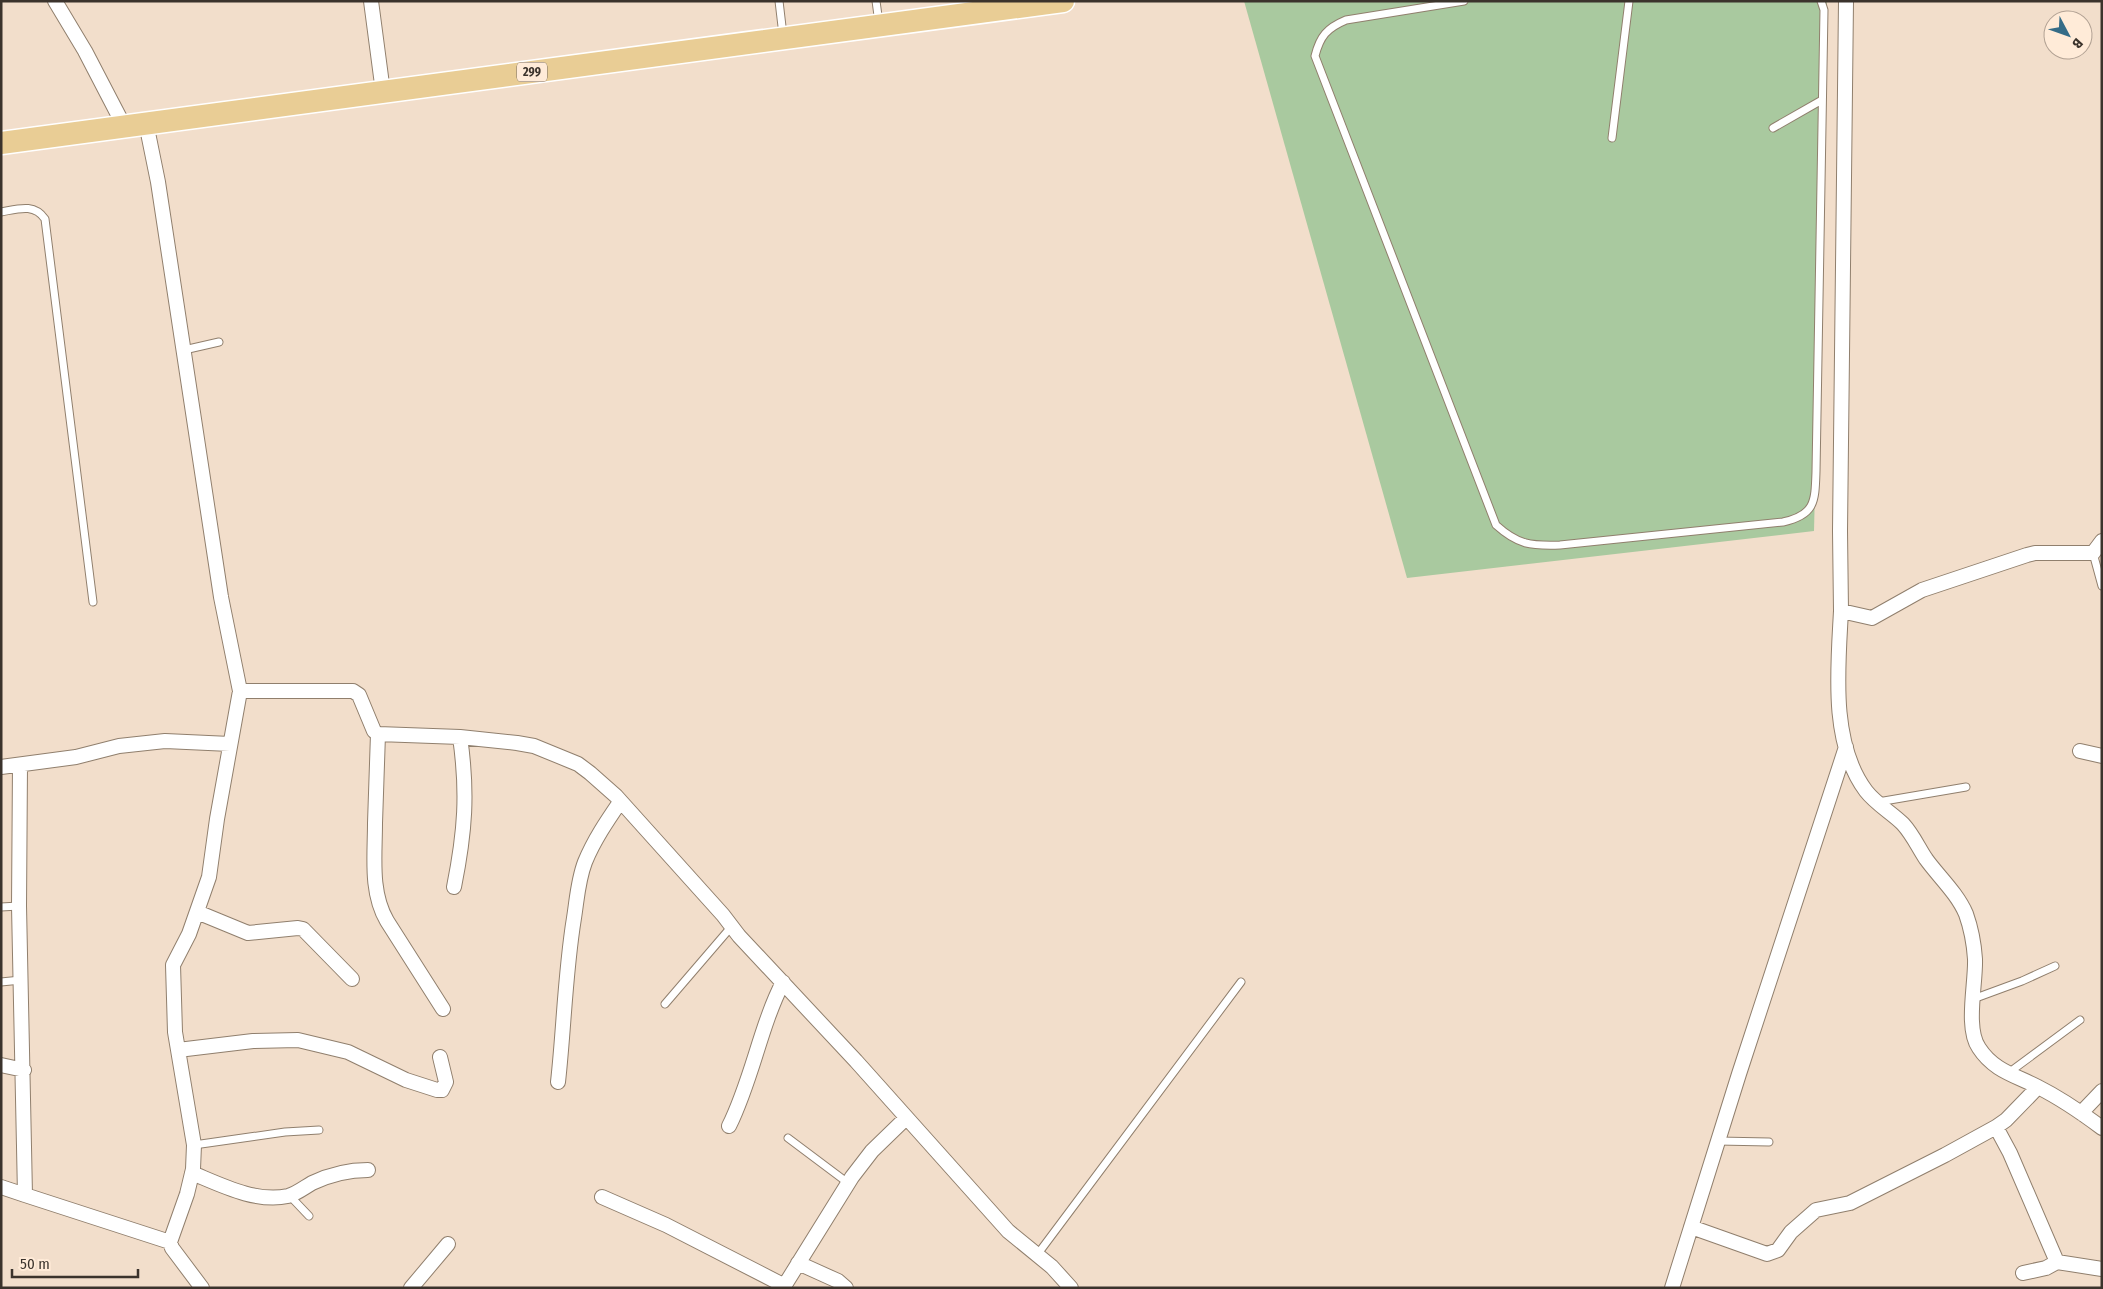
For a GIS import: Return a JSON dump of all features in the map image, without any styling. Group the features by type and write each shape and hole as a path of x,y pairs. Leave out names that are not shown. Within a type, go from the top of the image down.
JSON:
{"main road":[{"name":"299","path":"1,143 1063,1"}],"street":[{"path":"55,1 135,125 158,182 221,597 240,691 216,820 209,877 189,934 173,965 174,1032 194,1145 192,1174 188,1194 170,1242 172,1248 202,1288"},
{"path":"371,1 383,92"},
{"path":"1846,1 1840,531 1841,611 1838,700 1846,747 1859,780 1868,793 1911,832 1925,857 1956,896 1966,914 1975,959 1972,1024 1978,1048 1989,1061 2007,1074 2038,1087 2102,1128"},
{"path":"1841,611 1872,618 1922,590 2027,555 2097,547"},
{"path":"240,691 353,692 359,695 374,731 378,734 460,737 534,746 578,764 605,785 1008,1231 1052,1267 1072,1288"},
{"path":"378,734 374,873 380,910 443,1009"},
{"path":"454,887 464,827 466,799 466,772 460,737"},
{"path":"1,767 20,766 76,757 119,746 164,741 230,744"},
{"path":"1672,1288 1846,747"},
{"path":"2080,751 2102,756"},
{"path":"20,766 20,906 25,1195"},
{"path":"558,1082 564,1031 570,944 579,886 585,862 599,834 620,802"},
{"path":"197,912 248,934 303,929 352,979"},
{"path":"729,1126 738,1108 773,1002 783,982"},
{"path":"178,1050 252,1041 298,1040 348,1052 406,1080 437,1090 442,1090 446,1082 440,1057"},
{"path":"1,1065 24,1070"},
{"path":"1691,1227 1767,1254 1774,1253 1791,1232 1816,1210 1850,1203 1996,1127 2006,1120 2038,1087"},
{"path":"2081,1113 2102,1091"},
{"path":"602,1197 666,1225 784,1287 848,1183 872,1151 906,1118"},
{"path":"1996,1127 2010,1153 2057,1262"},
{"path":"192,1174 259,1197 290,1196 338,1172 368,1170"},
{"path":"1,1187 170,1242"},
{"path":"411,1288 448,1244"},
{"path":"2023,1273 2046,1268 2057,1262 2102,1269"},
{"path":"798,1264 838,1281 846,1288"}],"lane":[{"path":"779,1 784,38"},
{"path":"876,1 879,26"},
{"path":"1464,1 1346,20 1335,24 1319,40 1315,56 1496,525 1512,538 1536,546 1764,524 1797,519 1808,512 1815,495 1816,472 1824,10 1821,1"},
{"path":"1612,138 1629,1"},
{"path":"1772,128 1822,100"},
{"path":"1,212 31,208 40,211 45,219 93,602"},
{"path":"184,350 218,342"},
{"path":"2097,547 2102,586"},
{"path":"1878,802 1966,788"},
{"path":"1,907 20,906"},
{"path":"665,1004 732,926"},
{"path":"1973,999 2022,981 2055,966"},
{"path":"1,982 21,980"},
{"path":"1037,1255 1241,982"},
{"path":"2007,1074 2080,1020"},
{"path":"194,1145 285,1132 319,1130"},
{"path":"788,1138 848,1183"},
{"path":"1718,1141 1769,1142"},
{"path":"290,1196 309,1216"}],"green space":[{"path":"1244,1 1827,1 1814,531 1407,578"}]}
